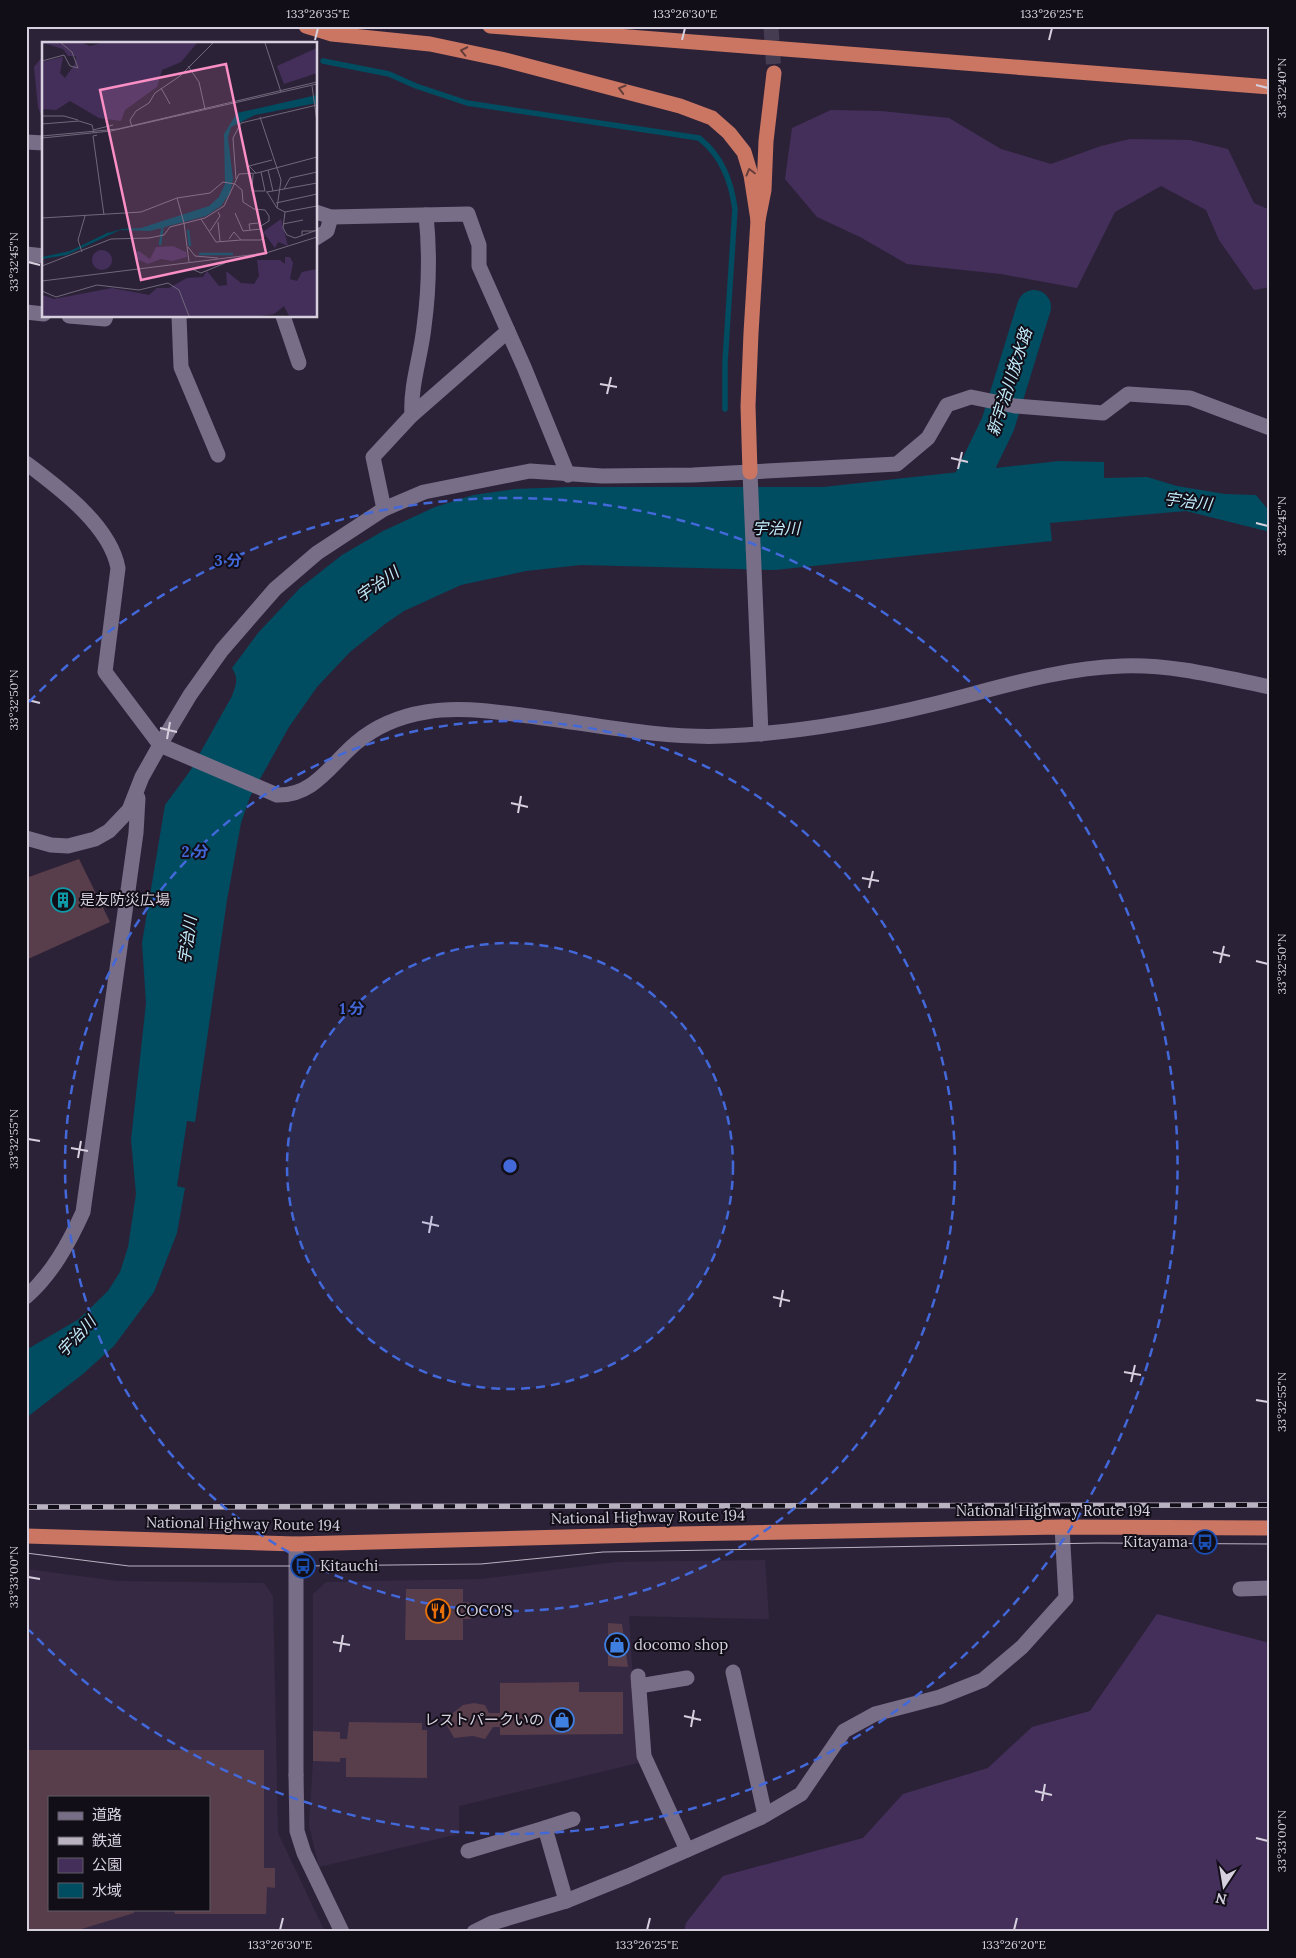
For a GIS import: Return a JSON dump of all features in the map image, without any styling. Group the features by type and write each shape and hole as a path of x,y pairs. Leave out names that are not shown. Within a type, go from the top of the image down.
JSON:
{"highway":[{"path":"306,26 332,34 430,44 501,59 680,106 712,118 729,133 744,152 751,175 758,220"},
{"path":"490,26 1270,87"},
{"path":"750,472 748,406 750,333 758,220 764,190 766,141 774,73"},
{"name":"National Highway Route 194","path":"26,1536 296,1544 1062,1527 1270,1528"}],"street":[{"path":"26,142 42,143"},
{"path":"318,213 331,217 468,214 479,245 479,266 568,475"},
{"path":"412,415 411,402 424,328 430,252 426,215"},
{"path":"318,237 326,231 331,217"},
{"path":"26,254 42,256"},
{"path":"26,312 42,314"},
{"path":"87,318 105,320 106,318"},
{"path":"180,318 181,367 218,456"},
{"path":"284,318 299,363"},
{"path":"384,509 373,457 412,415 508,331"},
{"path":"26,838 51,845 68,846 95,839 109,831 129,810 142,777 190,695 222,650 275,589 317,553 384,509 424,492 530,471 568,475 656,476 897,464 928,438 946,404 971,397 1015,406 1103,413 1128,394 1190,398 1270,428"},
{"path":"26,463 83,508 116,554 118,568 105,672 160,745 277,795 292,793 312,786 356,743 377,729 402,717 429,711 488,711 686,734 721,736 761,734 858,722 1032,680 1108,667 1154,666 1270,687"},
{"path":"750,472 761,734"},
{"path":"26,1297 39,1286 70,1239 83,1212 142,777"},
{"path":"474,1932 512,1916 566,1901 765,1815 801,1794 844,1731 874,1714 940,1697 983,1680 1022,1647 1066,1598 1062,1527"},
{"path":"296,1544 297,1831 304,1853 342,1932"},
{"path":"1240,1589 1270,1588"},
{"path":"733,1672 765,1815"},
{"path":"687,1678 638,1681 644,1756 687,1850"},
{"path":"468,1851 574,1819"},
{"path":"544,1828 566,1901"}],"shaded area":[{"path":"765,1560 769,1619 629,1616 638,1763 459,1806 459,1834 319,1867 309,1825 313,1761 313,1594 326,1582 482,1579 616,1562"},
{"path":"26,1569 117,1581 264,1583 273,1596 278,1833 325,1932 26,1932"}],"green space":[{"path":"42,57 42,118 38,107 34,67"},
{"path":"831,110 881,111 949,118 1001,149 1051,164 1101,146 1130,139 1190,140 1228,149 1254,203 1270,210 1270,287 1254,290 1219,240 1206,210 1161,186 1115,212 1077,288 1001,274 907,264 860,237 817,217 785,179 792,128"},
{"path":"1157,1614 1270,1643 1270,1932 684,1932 686,1923 723,1876 863,1838 903,1794 988,1768 1032,1727 1090,1711"}],"water":[{"name":"宇治川","path":"1059,461 1104,462 1104,478 1147,477 1177,486 1225,494 1256,495 1270,512 1270,532 1186,511 1050,523 1052,541 775,570 581,565 526,571 461,585 404,611 350,652 317,687 289,727 250,797 241,823 227,900 195,1122 187,1121 177,1186 185,1188 177,1233 154,1292 114,1346 83,1374 26,1418 26,1350 79,1319 108,1291 120,1272 128,1247 136,1194 131,1140 146,1003 142,943 165,805 190,771 232,696 236,679 232,668 258,633 300,588 342,555 383,531 435,507 473,495 515,489 567,487 823,487"}],"building":[{"name":"是友防災広場","path":"79,859 110,922 28,959 26,953 26,878"},
{"name":"COCO'S","path":"406,1589 463,1589 463,1602 471,1603 471,1619 463,1619 463,1640 405,1640"},
{"name":"docomo shop","path":"608,1623 622,1624 628,1667 608,1666"},
{"name":"レストパークいの","path":"579,1682 579,1692 623,1692 623,1734 500,1735 500,1727 493,1727 485,1739 473,1736 454,1738 444,1720 463,1705 474,1703 485,1705 489,1713 500,1713 500,1683"},
{"path":"349,1722 422,1723 422,1730 427,1730 427,1778 346,1777 346,1758 340,1758 340,1762 313,1761 313,1731 340,1732 340,1739 347,1739"},
{"path":"26,1750 264,1750 264,1868 275,1868 275,1888 267,1887 266,1914 175,1914 173,1910 210,1910 210,1796 48,1796 48,1910 134,1910 134,1913 72,1932 26,1932"}],"waterway":[{"path":"323,61 389,74 416,86 467,103 699,138 714,153 724,170 731,189 735,209 725,362 725,409"},
{"name":"新宇治川放水路","path":"956,511 998,424 1034,307"}],"tunnel":[{"path":"771,26 774,73"}],"tram line":[{"path":"26,1553 129,1566 303,1566 481,1564 603,1552 1098,1543 1270,1544"}],"railway":[{"path":"26,1507 1270,1505"}],"place":[{"name":"是友防災広場","path":"63,900"},
{"name":"Kitayama","path":"1205,1542"},
{"name":"Kitauchi","path":"303,1566"},
{"name":"COCO'S","path":"438,1611"},
{"name":"docomo shop","path":"617,1645"},
{"name":"レストパークいの","path":"562,1720"}]}
